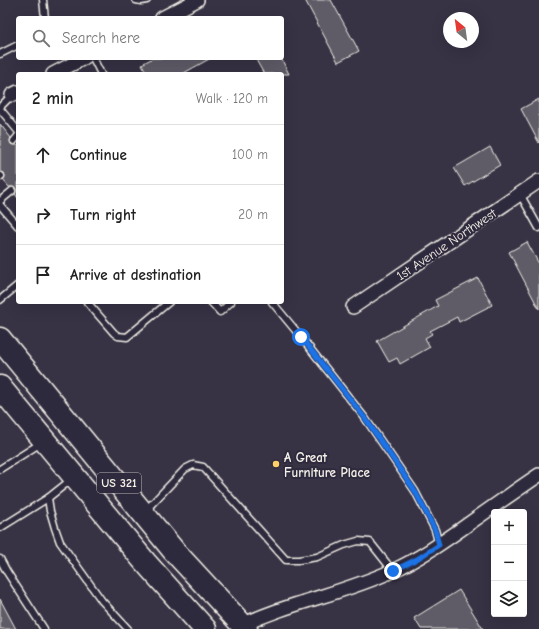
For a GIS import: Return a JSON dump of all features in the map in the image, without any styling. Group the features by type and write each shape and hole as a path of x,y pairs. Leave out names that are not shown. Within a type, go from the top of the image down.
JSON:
{"highway":[{"name":"US 321","path":"0,339 174,551 240,628"},
{"name":"US 321","path":"0,387 145,562 205,629"}],"street":[{"path":"166,16 197,0"},
{"path":"57,72 80,60"},
{"name":"1st Avenue Northwest","path":"353,307 539,181"},
{"path":"240,628 271,613 369,581 417,559 539,474"}],"lane":[{"path":"42,0 45,16"},
{"path":"136,0 148,0"},
{"path":"0,54 16,46"},
{"path":"93,60 100,72"},
{"path":"15,93 0,108 16,128"},
{"path":"0,201 12,191"},
{"path":"520,194 539,228"},
{"path":"0,205 16,224"},
{"path":"0,300 16,287"},
{"path":"89,304 114,333 118,336 127,337 166,304"},
{"path":"213,304 220,312 229,304"},
{"path":"274,304 365,418 415,491 435,530 439,545"},
{"path":"0,469 45,441"},
{"path":"143,513 185,469 193,465 203,467 286,560 300,560 318,557 344,545 358,541 370,542 393,571"},
{"path":"0,528 48,498 75,477"},
{"path":"48,498 51,517 60,542 102,601 128,629"},
{"path":"0,559 44,629"}],"building":[{"path":"305,0 331,0 359,51 338,62"},
{"path":"149,60 207,60 186,72 146,72 142,64"},
{"path":"256,60 282,60 289,74 284,74 284,72 263,72"},
{"path":"539,99 539,143 521,109"},
{"path":"0,124 11,138 11,144 16,145 16,188 9,187 3,180 5,177 4,173 0,172"},
{"path":"490,147 500,165 465,186 454,168"},
{"path":"527,242 539,264 539,309 509,252"},
{"path":"478,278 492,305 459,322 457,317 430,331 432,334 425,338 430,347 400,364 397,358 389,362 377,341 438,306 435,300"},
{"path":"459,590 483,629 421,629 414,618"},
{"path":"0,599 16,629 0,629"}],"place":[{"name":"A Great Furniture Place","path":"276,464"}],"route":[{"path":"301,337 365,418 415,491 435,530 439,545 417,559 393,571"}]}
